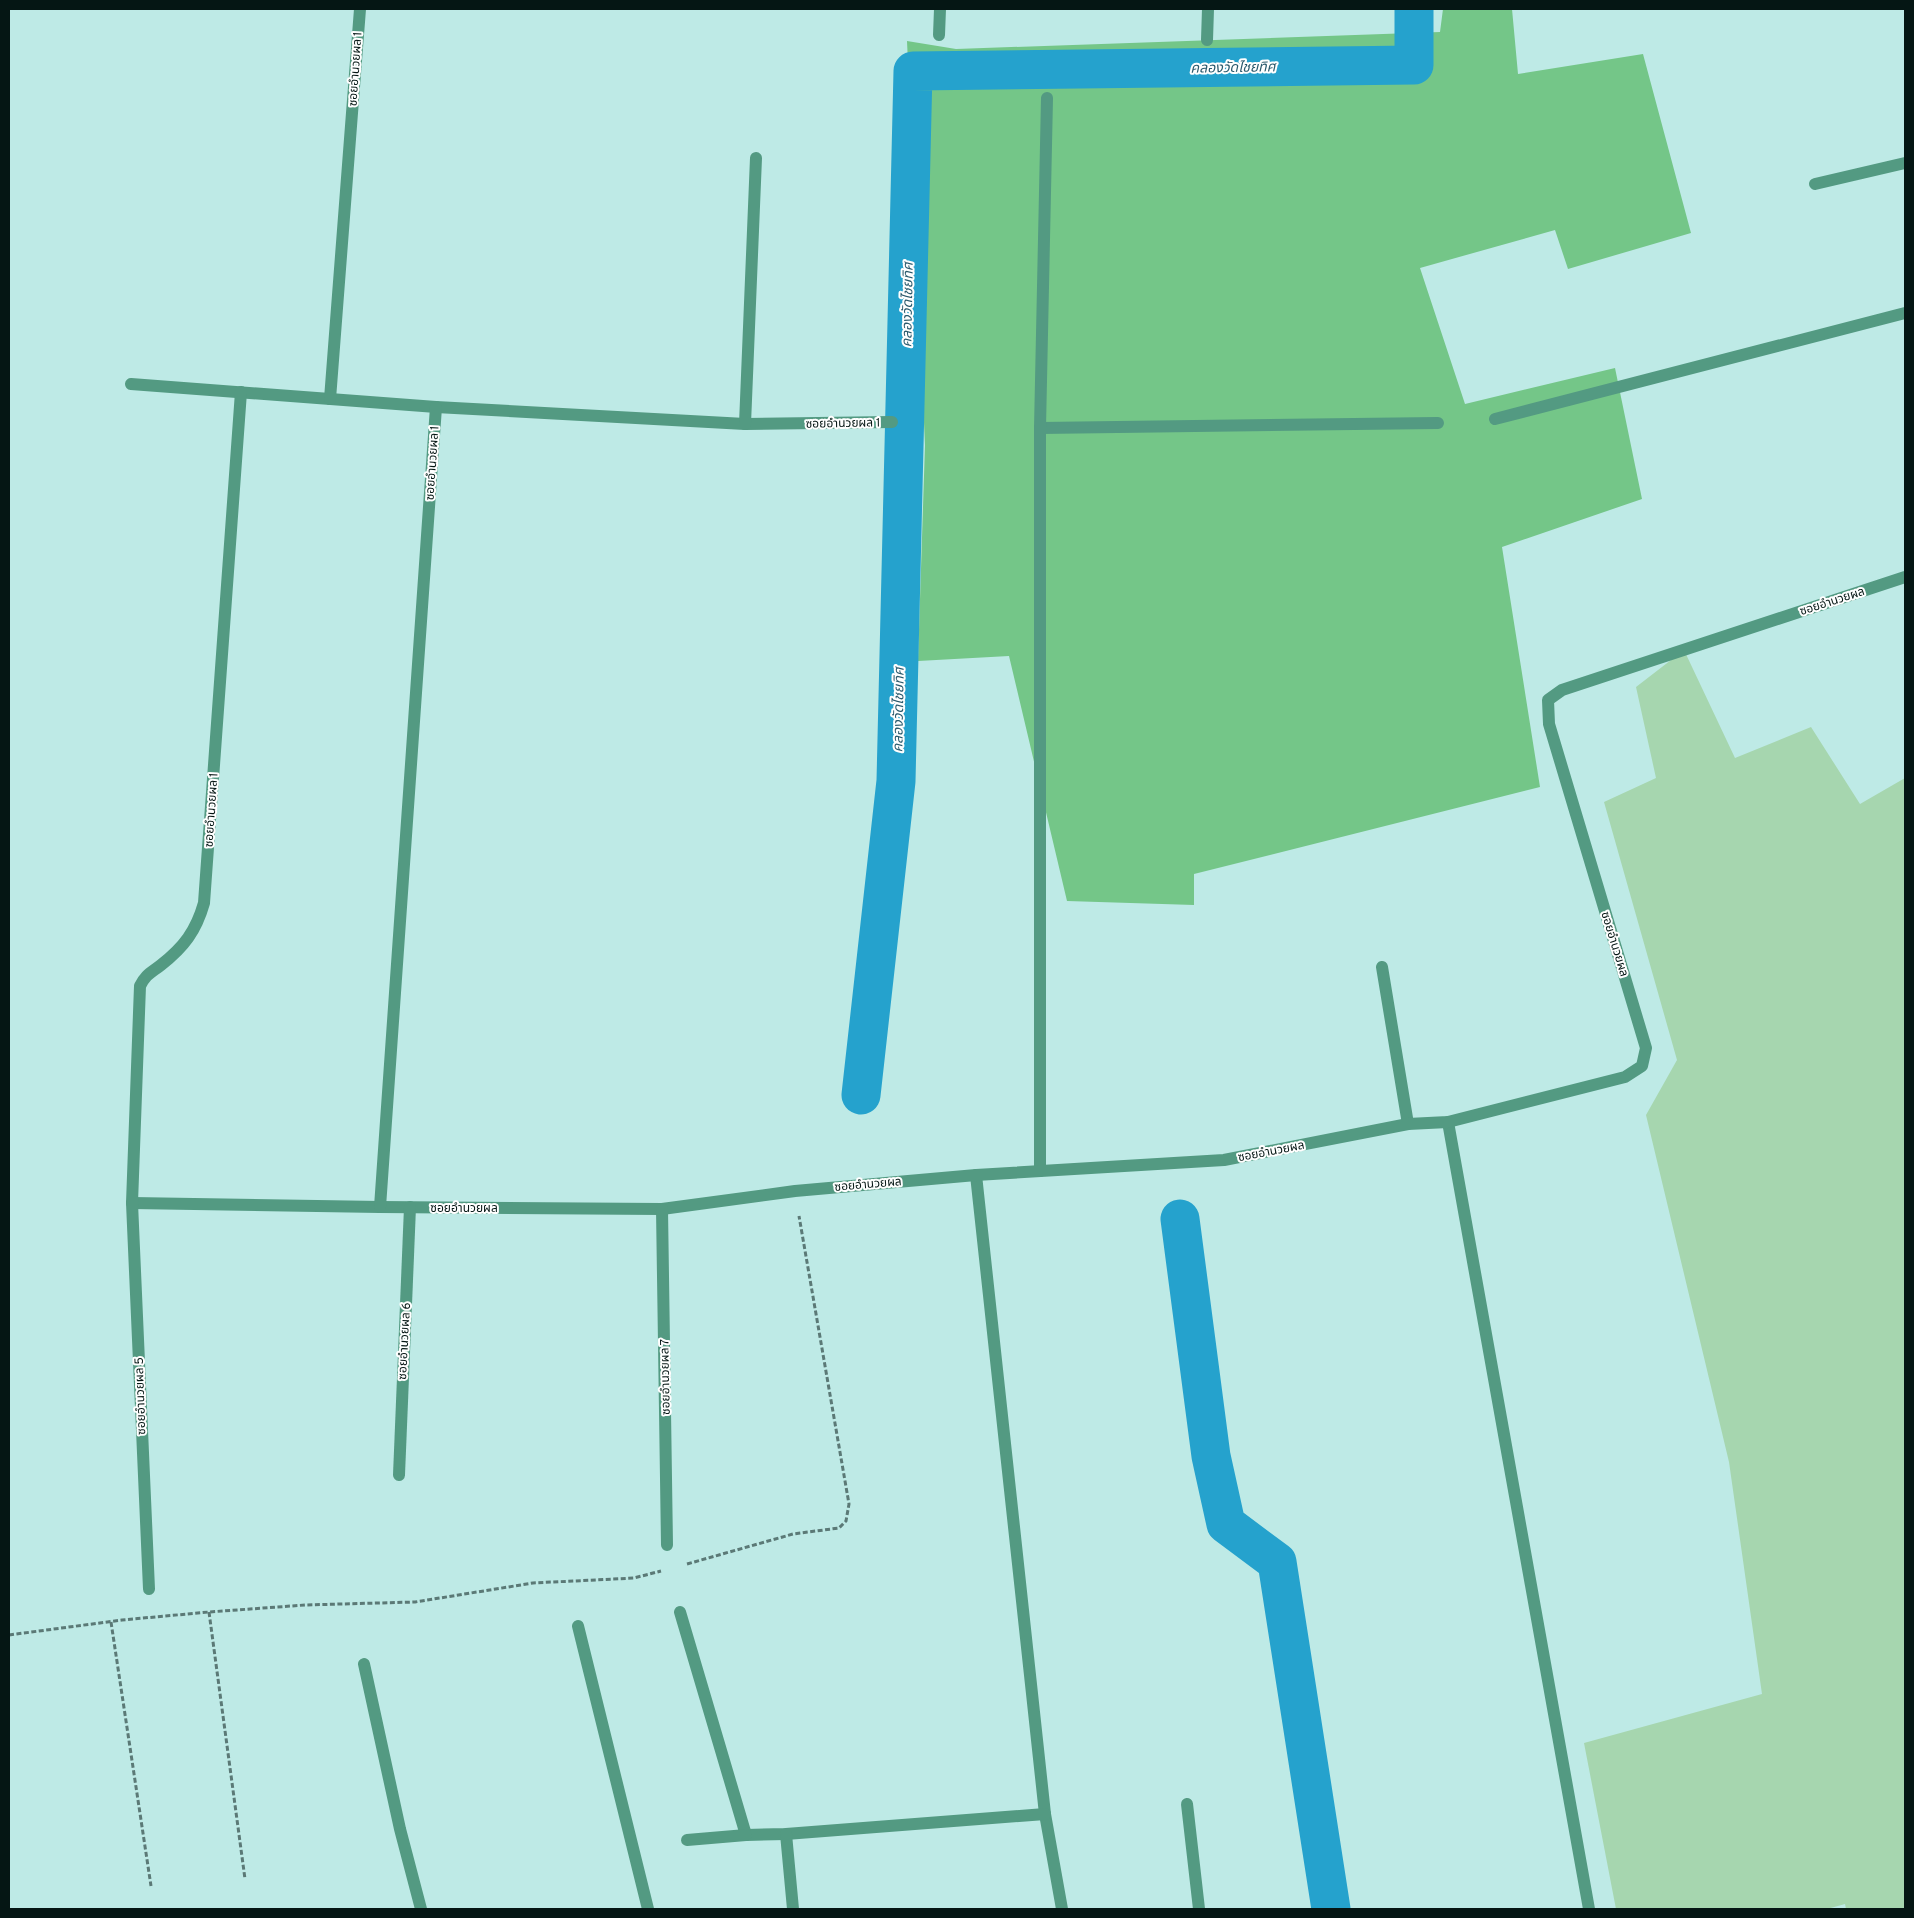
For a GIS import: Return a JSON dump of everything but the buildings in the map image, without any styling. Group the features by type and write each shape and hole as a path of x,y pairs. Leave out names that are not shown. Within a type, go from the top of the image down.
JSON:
{"street":[{"name":"ซอยอำนวยผล 1","path":"330,399 360,9"},
{"path":"939,35 940,9"},
{"path":"1207,40 1208,9"},
{"path":"1040,1171 1040,428 1047,98"},
{"path":"745,424 756,158"},
{"path":"1815,184 1905,163"},
{"path":"1495,419 1905,314"},
{"name":"ซอยอำนวยผล 1","path":"131,384 436,407 745,424 892,422"},
{"name":"ซอยอำนวยผล 1","path":"132,1203 140,986 145,976 162,964 188,940 199,921 204,903 240,392"},
{"name":"ซอยอำนวยผล 1","path":"380,1207 436,407"},
{"path":"1040,428 1438,423"},
{"name":"ซอยอำนวยผล","path":"132,1203 410,1208 662,1209 795,1191 1040,1171 1224,1160 1408,1124 1448,1122 1625,1077 1642,1066 1646,1048 1549,724 1548,700 1562,690 1905,577"},
{"path":"1382,966 1408,1124"},
{"path":"1448,1122 1589,1909"},
{"path":"976,1176 1045,1814 1062,1909"},
{"name":"ซอยอำนวยผล 5","path":"132,1203 149,1589"},
{"name":"ซอยอำนวยผล 6","path":"398,1475 410,1208"},
{"name":"ซอยอำนวยผล 7","path":"662,1209 668,1545"},
{"path":"680,1612 746,1835"},
{"path":"578,1626 648,1909"},
{"path":"364,1664 400,1829 421,1909"},
{"path":"1187,1804 1199,1909"},
{"path":"687,1840 1045,1814"},
{"path":"786,1834 793,1909"}],"path":[{"path":"681,1565 794,1534 839,1528 846,1521 849,1504 795,1191"},
{"path":"9,1635 208,1612 305,1605 416,1602 533,1583 634,1578 662,1570"},
{"path":"208,1612 245,1879"},
{"path":"111,1622 151,1886"}],"green space":[{"path":"1443,9 1512,9 1518,74 1643,54 1691,233 1568,269 1555,230 1420,268 1465,404 1615,368 1642,499 1502,547 1540,787 1194,874 1194,905 1067,901 1009,656 918,661 925,445 907,41 956,49 1440,32"},
{"path":"1684,650 1735,758 1811,727 1860,804 1905,778 1905,1909 1846,1909 1845,1904 1827,1909 1616,1909 1584,1743 1762,1694 1729,1462 1646,1115 1677,1060 1604,802 1656,778 1636,687"}],"waterway":[{"name":"คลองวัดไชยทิศ","path":"861,1095 896,781 913,71 1414,65 1414,9"},
{"path":"1180,1219 1211,1456 1226,1524 1277,1562 1331,1909"}]}
